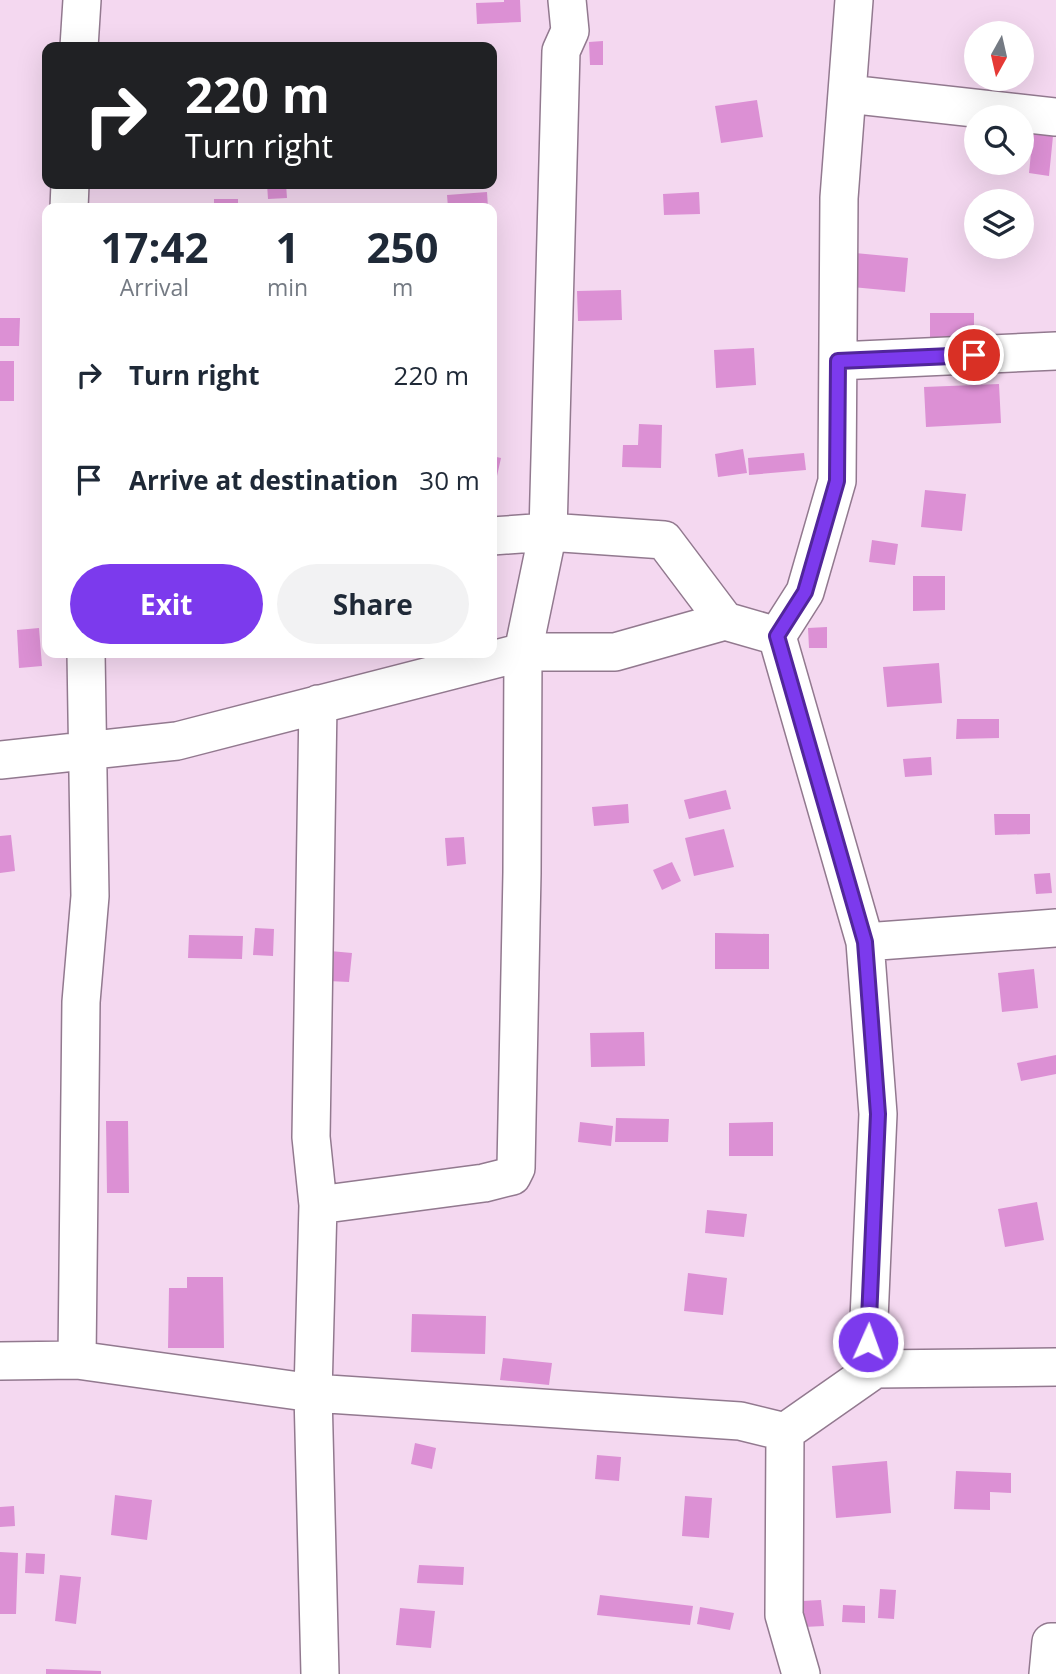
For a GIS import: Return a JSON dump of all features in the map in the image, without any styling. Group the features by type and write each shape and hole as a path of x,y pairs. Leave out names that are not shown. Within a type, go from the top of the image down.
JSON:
{"street":[{"path":"79,42 82,0"},
{"path":"318,1205 484,1183 512,1176 516,1168 523,652 548,532 561,51 570,31 566,0"},
{"path":"854,0 839,198 837,481 805,592 777,636 865,942 878,1114 868,1342 875,1369"},
{"path":"848,94 1056,117"},
{"path":"838,361 1056,351"},
{"path":"497,536 548,532 663,540 725,621"},
{"path":"0,760 177,741 523,652 615,652 725,621 777,636"},
{"path":"77,1360 81,1002 90,896 86,658"},
{"path":"318,704 311,1137 318,1205 313,1393 320,1674"},
{"path":"865,942 1056,928"},
{"path":"0,1361 77,1360 313,1393 740,1421 785,1432 875,1369 1056,1367"},
{"path":"785,1432 784,1615 801,1674"},
{"path":"1048,1674 1051,1642 1056,1642"}],"building":[{"path":"520,0 521,22 477,24 476,3"},
{"path":"603,41 603,65 590,65 589,42"},
{"path":"757,100 763,137 721,143 715,106"},
{"path":"1034,133 1053,136 1049,176 1034,174"},
{"path":"267,189 286,189 287,198 268,199"},
{"path":"487,192 488,203 448,203 447,195"},
{"path":"699,192 700,214 664,215 663,194"},
{"path":"214,199 238,199 238,203 214,203"},
{"path":"855,253 908,258 905,292 852,287"},
{"path":"621,290 622,320 578,321 577,291"},
{"path":"930,313 974,313 974,338 930,338"},
{"path":"0,318 20,318 19,346 0,346"},
{"path":"754,348 756,385 716,388 714,350"},
{"path":"0,361 14,361 14,401 0,401"},
{"path":"999,384 1001,423 926,427 924,387"},
{"path":"639,424 662,425 661,468 622,467 623,445 638,445"},
{"path":"743,449 747,473 718,477 715,454"},
{"path":"804,453 806,470 749,475 748,458"},
{"path":"497,457 501,458 497,476"},
{"path":"925,490 966,494 962,531 921,527"},
{"path":"872,540 898,544 895,565 869,562"},
{"path":"913,576 945,576 945,610 913,611"},
{"path":"827,627 827,648 809,648 808,628"},
{"path":"39,628 42,666 19,668 17,630"},
{"path":"939,663 942,703 887,707 883,667"},
{"path":"957,719 999,719 999,738 956,739"},
{"path":"931,757 932,775 905,777 903,759"},
{"path":"726,790 731,809 689,819 684,800"},
{"path":"628,804 629,823 594,826 592,807"},
{"path":"994,814 1030,814 1030,834 995,835"},
{"path":"724,829 734,867 694,876 685,838"},
{"path":"11,835 15,871 0,873 0,836"},
{"path":"464,837 466,864 447,866 445,838"},
{"path":"672,862 681,881 662,890 653,870"},
{"path":"1050,873 1052,893 1036,894 1034,874"},
{"path":"255,928 274,929 273,956 253,955"},
{"path":"715,933 769,934 769,969 715,969"},
{"path":"189,935 243,936 242,959 188,958"},
{"path":"330,951 352,953 349,982 328,981"},
{"path":"1034,969 1038,1008 1002,1012 998,973"},
{"path":"644,1032 645,1066 591,1067 590,1033"},
{"path":"1056,1055 1056,1074 1021,1081 1017,1063"},
{"path":"616,1118 669,1119 668,1142 615,1142"},
{"path":"106,1121 128,1121 129,1193 107,1193"},
{"path":"580,1122 613,1126 611,1146 578,1142"},
{"path":"773,1122 773,1156 729,1156 729,1123"},
{"path":"1037,1202 1044,1240 1005,1247 998,1209"},
{"path":"707,1210 747,1214 744,1237 705,1233"},
{"path":"688,1273 727,1278 723,1315 684,1311"},
{"path":"187,1277 223,1277 224,1348 168,1348 169,1288 187,1288"},
{"path":"412,1314 486,1316 485,1354 411,1352"},
{"path":"503,1358 552,1363 549,1385 500,1380"},
{"path":"415,1443 436,1448 432,1469 411,1464"},
{"path":"597,1455 621,1457 619,1481 595,1479"},
{"path":"887,1461 891,1513 836,1518 832,1466"},
{"path":"956,1471 1011,1473 1011,1493 990,1492 990,1510 954,1509"},
{"path":"115,1495 152,1500 147,1540 111,1535"},
{"path":"685,1496 712,1498 709,1538 682,1536"},
{"path":"14,1506 15,1526 0,1527 0,1507"},
{"path":"0,1552 18,1553 16,1614 0,1614"},
{"path":"26,1553 45,1554 44,1574 25,1573"},
{"path":"419,1565 464,1567 463,1585 417,1583"},
{"path":"60,1575 81,1577 76,1624 55,1621"},
{"path":"880,1589 896,1590 894,1619 878,1618"},
{"path":"600,1595 693,1606 690,1625 597,1615"},
{"path":"821,1600 824,1626 804,1627 802,1601"},
{"path":"843,1605 865,1606 865,1623 842,1622"},
{"path":"700,1607 734,1613 730,1630 697,1624"},
{"path":"400,1608 435,1611 431,1648 396,1645"},
{"path":"46,1669 101,1671 101,1674 46,1674"}],"route":[{"path":"868,1342 878,1114 865,942 777,636 805,592 837,481 838,361 974,355"}]}
